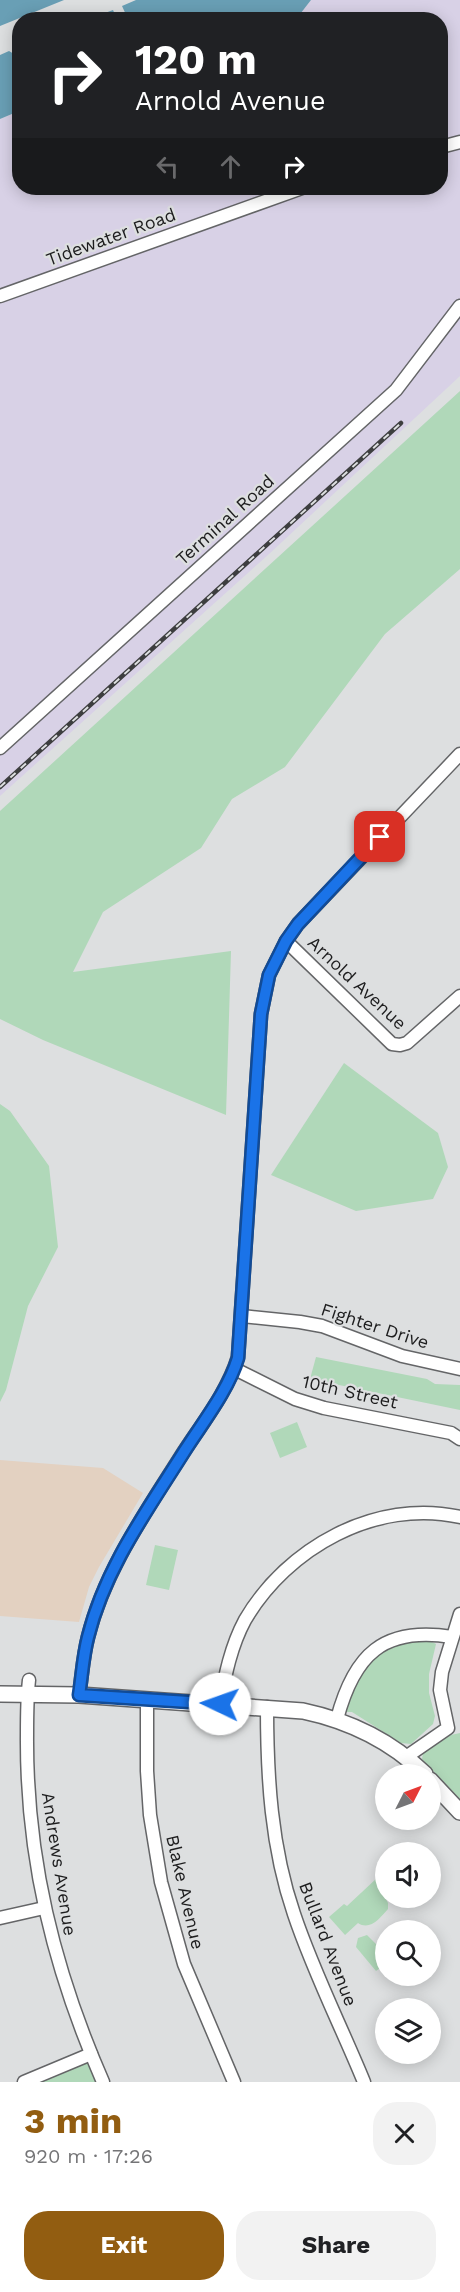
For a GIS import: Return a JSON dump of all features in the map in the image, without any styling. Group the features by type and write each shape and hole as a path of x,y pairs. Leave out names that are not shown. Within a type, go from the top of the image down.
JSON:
{"main road":[{"path":"0,1684 79,1695 303,1711 337,1719 374,1736 414,1764"},
{"path":"0,1694 28,1687"},
{"path":"441,1792 460,1812"}],"street":[{"name":"Tidewater Road","path":"0,296 282,195"},
{"name":"Terminal Road","path":"0,748 396,390 460,306"},
{"name":"Arnold Avenue","path":"79,1695 87,1638 107,1580 135,1528 235,1369 238,1358 261,1014 269,975 286,941 298,924 460,754"},
{"name":"Arnold Avenue","path":"286,941 392,1044 407,1043 460,996"},
{"name":"Fighter Drive","path":"242,1316 322,1326 402,1356 460,1369"},
{"name":"10th Street","path":"235,1369 295,1399 324,1408 451,1432 460,1439"},
{"path":"220,1704 231,1652 244,1622 260,1597 282,1572 306,1552 335,1535 388,1517 415,1514 460,1517"},
{"path":"406,1757 448,1728 440,1690 445,1657 460,1614"},
{"path":"337,1719 352,1675 360,1664 379,1648 390,1641 415,1634 452,1637"},
{"name":"Andrews Avenue","path":"28,1687 27,1766 30,1813 44,1908 65,1987 103,2082"},
{"name":"Blake Avenue","path":"147,1700 148,1793 161,1882 184,1964 234,2082"},
{"name":"Bullard Avenue","path":"267,1707 268,1783 272,1817 285,1882 308,1951 364,2082"},
{"path":"0,1918 44,1908"},
{"path":"24,2082 91,2054"}],"shaded area":[{"path":"311,0 460,0 460,376 268,555 0,796 0,119 12,114 12,195 448,195 448,12 302,12"},
{"path":"0,1460 103,1468 143,1493 89,1587 79,1622 0,1616"}],"green space":[{"path":"460,391 460,569 385,634 285,767 232,799 201,848 103,912 73,972 231,951 226,1115 43,1040 0,1019 0,811"},
{"path":"344,1063 438,1133 448,1167 433,1199 356,1211 271,1175"},
{"path":"0,1104 10,1111 49,1166 58,1247 28,1306 6,1390 0,1402"},
{"path":"316,1357 427,1379 435,1384 460,1385 460,1410 310,1379"},
{"path":"297,1422 307,1447 280,1458 270,1433"},
{"path":"155,1545 178,1550 169,1590 146,1585"},
{"path":"428,1640 436,1644 429,1674 429,1693 435,1716 433,1724 411,1744 401,1743 352,1712 346,1712 348,1694 358,1676 378,1655 394,1645"},
{"path":"460,1733 460,1799 441,1779 441,1764 427,1764 422,1759 423,1753 451,1735"},
{"path":"375,1880 375,1908 388,1909 371,1924 358,1923 345,1935 329,1917 344,1904 347,1906"},
{"path":"367,1935 375,1943 375,1970 356,1947 358,1938"},
{"path":"87,2062 96,2082 43,2082 42,2079"}],"water":[{"path":"0,0 311,0 302,12 12,12 12,114 0,119"}],"pier":[{"path":"64,0 136,0 122,6 125,12 114,12 113,10 108,12 34,12"},
{"path":"12,21 12,53 9,51 0,55 0,26"}],"railway":[{"path":"0,787 401,423"}],"route":[{"path":"220,1704 79,1695 87,1638 107,1580 135,1528 235,1369 244,1292 261,1014 269,975 279,951 298,924 380,837"}]}
